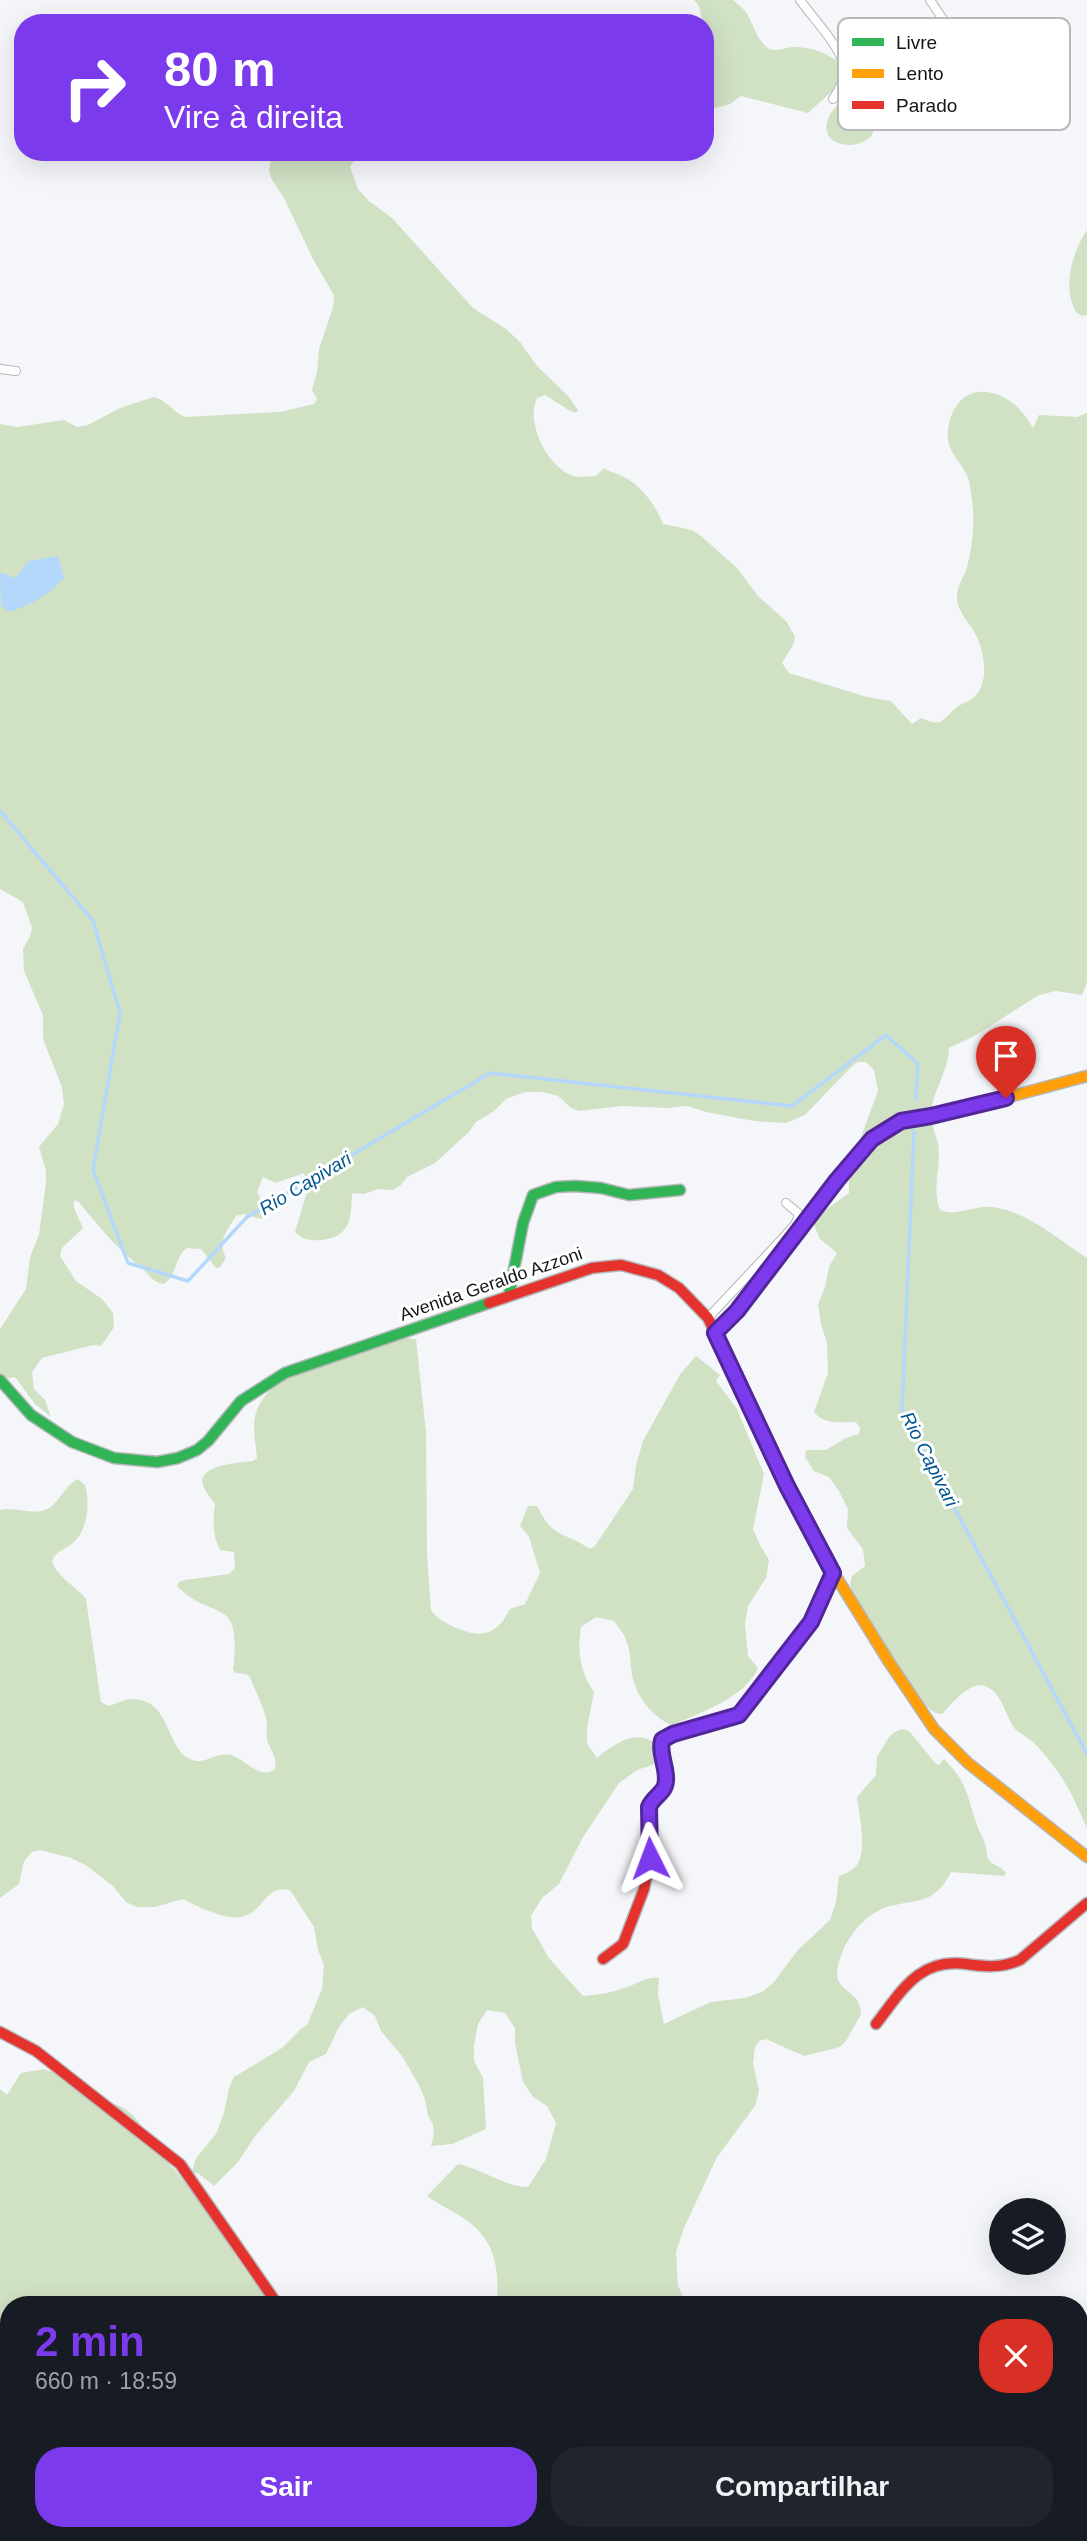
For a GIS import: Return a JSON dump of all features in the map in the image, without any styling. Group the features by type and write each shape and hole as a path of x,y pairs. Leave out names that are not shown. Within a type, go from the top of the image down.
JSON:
{"street":[{"path":"800,0 838,53"},
{"path":"930,0 942,18"},
{"path":"833,99 838,90"},
{"path":"0,369 16,371"},
{"path":"715,1333 737,1311 857,1156 872,1139 885,1130 901,1121 981,1105 1087,1076"},
{"path":"509,1295 523,1223 533,1195 556,1186 575,1185 629,1195 680,1190"},
{"path":"708,1318 794,1226 798,1219 797,1213 786,1203"},
{"name":"Avenida Geraldo Azzoni","path":"0,1380 37,1420 70,1440 114,1456 145,1462 164,1462 199,1449 237,1405 267,1382 285,1373 592,1268 621,1265 658,1275 679,1288 708,1318 787,1486 833,1573 934,1729 968,1763 1087,1857"},
{"path":"603,1959 623,1944 644,1889 650,1858 649,1807 666,1781 660,1747 662,1740 673,1734 739,1715 811,1622 833,1573"},
{"path":"876,2024 912,1981 929,1968 945,1964 997,1969 1008,1967 1020,1960 1087,1903"},
{"path":"0,2032 36,2051 180,2164 272,2296"}],"green space":[{"path":"694,0 733,0 745,11 764,45 777,50 809,48 838,62 838,86 808,113 741,96 730,104 714,108 714,14 701,14"},
{"path":"838,104 838,130 874,130 871,135 864,141 849,145 829,137 827,122"},
{"path":"271,161 354,161 350,167 358,189 392,218 473,308 506,329 520,342 537,366 568,396 578,410 576,413 567,409 545,395 537,398 534,419 537,431 541,443 556,464 564,472 576,477 596,476 604,468 624,477 648,497 663,524 692,530 737,568 758,596 787,622 795,637 782,663 789,673 867,697 891,701 912,724 921,718 941,722 958,706 974,697 984,676 980,644 957,599 969,557 973,516 968,478 951,450 948,438 951,417 956,407 971,394 980,392 1002,396 1022,412 1033,428 1039,415 1077,417 1087,413 1087,982 1082,995 1056,991 1039,995 976,1035 949,1048 931,1116 939,1152 936,1193 940,1210 953,1212 993,1207 1006,1210 1042,1227 1087,1258 1087,1828 1058,1772 1033,1742 1015,1729 1000,1699 991,1689 979,1685 973,1687 942,1714 935,1713 925,1705 894,1661 863,1626 850,1584 852,1576 865,1566 863,1549 847,1528 848,1509 839,1491 829,1477 814,1471 805,1457 806,1450 826,1450 859,1434 860,1428 856,1422 828,1421 814,1412 828,1373 827,1343 818,1304 829,1267 837,1253 820,1239 814,1225 820,1214 849,1193 849,1177 858,1145 878,1091 874,1070 866,1062 858,1062 852,1066 805,1115 786,1123 754,1121 687,1106 622,1106 579,1111 571,1108 558,1096 525,1092 506,1099 493,1112 476,1122 469,1132 435,1163 407,1177 393,1190 352,1193 348,1225 332,1238 311,1240 295,1232 308,1188 304,1173 276,1183 263,1177 257,1192 265,1208 265,1216 261,1219 244,1214 236,1216 224,1236 222,1246 226,1258 220,1267 216,1268 201,1249 187,1248 180,1256 172,1276 164,1284 153,1279 122,1251 79,1202 74,1200 74,1208 83,1228 62,1248 60,1256 76,1281 102,1299 113,1313 114,1327 101,1346 93,1345 42,1358 32,1372 34,1389 45,1400 51,1417 35,1404 15,1377 5,1379 0,1387 0,1329 26,1289 30,1257 39,1235 46,1171 39,1147 58,1124 64,1104 62,1087 43,1039 43,1015 24,971 23,949 32,928 23,902 0,889 0,424 17,427 64,420 77,427 88,425 120,408 154,397 185,417 280,412 314,404 317,399 312,390 319,349 333,307 334,295 269,171"},
{"path":"1087,230 1087,315 1082,316 1076,312 1072,302 1069,281 1073,259"},
{"path":"405,1338 416,1339 426,1432 427,1554 431,1610 441,1620 464,1631 480,1634 494,1630 510,1609 525,1604 540,1573 529,1537 520,1526 528,1506 537,1506 543,1517 559,1533 590,1549 595,1546 633,1489 643,1441 681,1373 696,1356 720,1375 716,1381 737,1409 764,1474 753,1529 769,1560 766,1578 748,1606 745,1624 748,1656 758,1668 743,1688 708,1710 672,1725 658,1717 641,1698 632,1674 628,1644 614,1621 596,1617 581,1627 581,1661 594,1692 587,1728 587,1744 597,1758 622,1741 639,1737 656,1744 664,1753 655,1764 637,1770 619,1783 583,1837 559,1884 542,1898 531,1916 532,1928 548,1957 583,1996 613,1992 647,1979 659,1978 658,1995 664,2024 711,2002 745,1998 762,1992 774,1982 798,1950 830,1920 836,1902 839,1876 854,1868 861,1854 862,1834 857,1797 876,1775 877,1757 887,1740 902,1729 909,1731 936,1764 939,1765 944,1759 958,1776 984,1840 988,1858 1006,1873 1004,1876 951,1872 938,1891 930,1896 884,1908 862,1923 846,1944 838,1967 839,1982 857,2001 861,2014 840,2047 804,2056 766,2039 759,2041 755,2047 753,2063 759,2091 755,2106 717,2157 684,2228 676,2252 678,2285 682,2296 497,2296 493,2254 481,2234 460,2216 427,2196 458,2164 510,2184 528,2187 546,2159 556,2123 547,2106 533,2097 523,2082 515,2043 515,2028 505,2013 487,2010 478,2024 474,2045 474,2061 483,2078 486,2129 452,2144 431,2146 433,2124 419,2085 402,2056 381,2031 375,2016 363,2007 349,2014 339,2027 326,2054 309,2062 294,2091 255,2136 238,2162 214,2186 192,2172 196,2158 216,2134 234,2077 282,2048 307,2025 322,1989 324,1965 314,1927 290,1890 275,1891 251,1913 238,1917 213,1913 183,1899 155,1907 137,1907 126,1902 113,1886 87,1866 71,1858 40,1850 32,1852 24,1861 19,1884 0,1898 0,1510 45,1510 55,1503 73,1482 78,1479 85,1485 88,1506 83,1528 76,1540 56,1554 52,1562 59,1573 86,1599 101,1702 108,1706 131,1699 146,1702 162,1716 176,1745 190,1759 200,1761 231,1755 255,1769 270,1772 276,1766 267,1739 266,1716 250,1677 235,1673 233,1669 235,1645 229,1619 190,1597 177,1586 185,1580 229,1574 235,1568 234,1552 220,1550 217,1544 214,1527 215,1504 204,1488 203,1478 206,1473 221,1466 257,1458 255,1415 266,1395 300,1371 367,1347"},
{"path":"44,2069 130,2113 201,2201 246,2271 267,2296 0,2296 0,2089 7,2095 21,2073"}],"water":[{"path":"58,556 64,577 52,589 9,612 1,606 0,572 15,578 29,561"}],"waterway":[{"name":"Rio Capivari","path":"0,811 93,921 120,1013 93,1170 128,1263 188,1281 247,1217 490,1073 792,1106 886,1035 918,1064 916,1099"},
{"name":"Rio Capivari","path":"914,1131 902,1411 1087,1754"}],"traffic: fast":[{"path":"509,1295 523,1223 533,1195 556,1187 575,1186 601,1188 629,1195 680,1190"},
{"path":"0,1380 31,1415 72,1442 114,1458 157,1462 178,1458 197,1450 208,1441 241,1401 285,1373 489,1303"},
{"path":"743,1710 812,1622 833,1573"}],"traffic: slow":[{"path":"971,1107 1087,1076"},
{"path":"801,1514 814,1541 934,1729 968,1763 1087,1857"}],"traffic: jam":[{"path":"715,1333 736,1311 872,1139 901,1121 971,1107"},
{"path":"489,1303 592,1268 621,1265 658,1275 679,1288 708,1318 801,1514"},
{"path":"603,1959 623,1944 644,1889 650,1858 649,1807 665,1784 662,1748 666,1736 739,1715 743,1710"},
{"path":"876,2024 903,1989 923,1971 950,1963 993,1966 1020,1960 1087,1903"},
{"path":"0,2032 36,2051 180,2164 272,2296"}],"route":[{"path":"650,1858 647,1818 649,1807 666,1781 660,1747 662,1740 666,1736 739,1715 811,1622 833,1573 814,1541 715,1333 737,1311 837,1180 872,1139 901,1121 1006,1098"}]}
